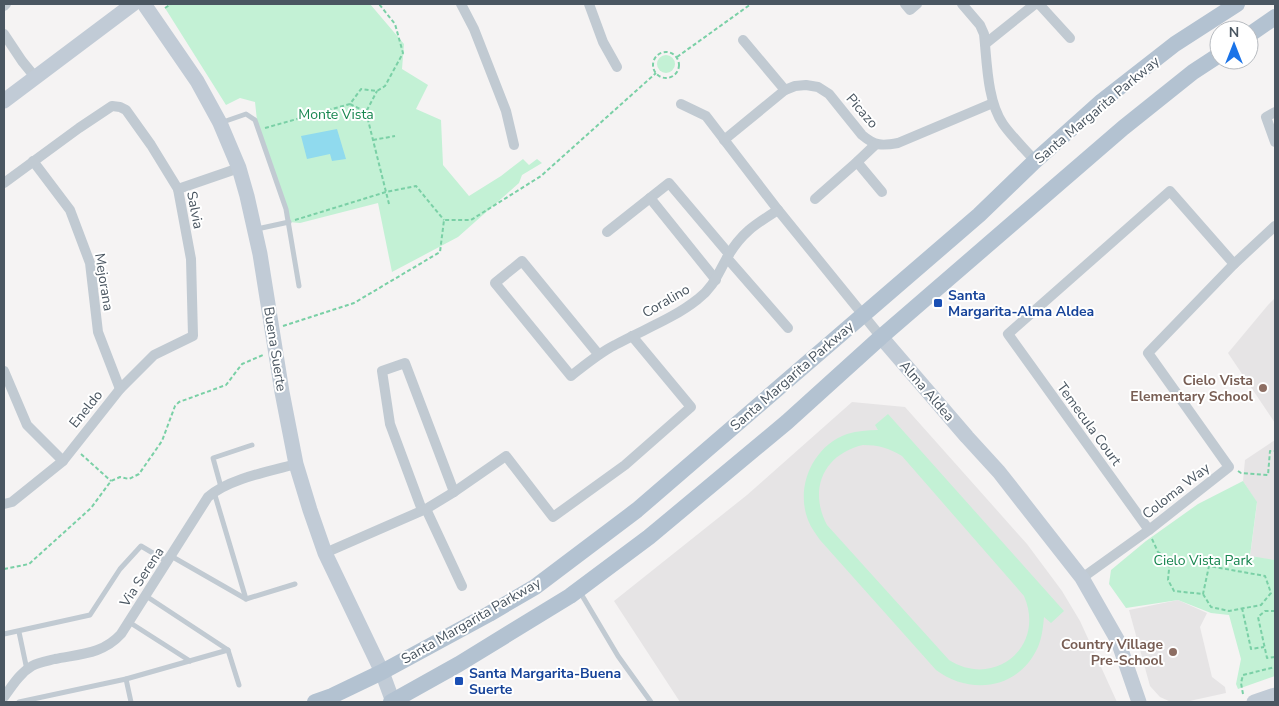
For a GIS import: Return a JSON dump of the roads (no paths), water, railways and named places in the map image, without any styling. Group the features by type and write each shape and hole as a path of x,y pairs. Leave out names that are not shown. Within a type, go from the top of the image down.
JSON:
{"main road":[{"name":"Santa Margarita Parkway","path":"315,702 382,672 536,587 637,510 754,411 979,215 1102,101 1175,44 1237,4"},
{"path":"1259,28 1275,17"},
{"name":"Santa Margarita Parkway","path":"392,702 467,660 578,590 656,531 787,422 881,337 1123,128 1193,72 1209,62"}],"street":[{"path":"4,101 133,4"},
{"name":"Buena Suerte","path":"144,4 197,80 220,123 239,168 260,254 296,464 325,553 382,672 392,702"},
{"path":"461,4 474,29 506,111 514,145"},
{"path":"589,4 603,42 617,67"},
{"path":"905,4 910,10 917,4"},
{"path":"962,4 980,25 984,34 993,103 1003,124 1036,161"},
{"path":"985,44 1037,4 1070,38"},
{"path":"4,34 35,77"},
{"path":"744,40 785,90"},
{"name":"Picazo","path":"724,140 785,90 795,86 806,85 824,90 862,135 876,144 885,146 898,144 993,103"},
{"name":"Alma Aldea","path":"681,104 706,116 778,210 863,315 999,472 1082,578 1118,641 1138,702"},
{"name":"Salvia","path":"33,161 112,106 126,110 178,189 191,259 193,336"},
{"path":"1270,115 1275,142"},
{"path":"815,199 876,144"},
{"path":"4,183 33,161"},
{"name":"Mejorana","path":"33,161 70,210 90,263 98,332 120,388"},
{"path":"857,162 882,192"},
{"path":"178,189 239,168"},
{"path":"607,232 669,183 788,328"},
{"name":"Temecula Court","path":"1148,530 1008,334 1170,191 1234,264"},
{"path":"650,198 716,280"},
{"name":"Coralino","path":"599,355 522,261 495,283 571,376 613,346 685,308 707,292 716,280 728,256 747,231 778,210"},
{"path":"1234,264 1275,226"},
{"name":"Coloma Way","path":"1082,578 1229,467 1148,353 1234,264"},
{"name":"Eneldo","path":"4,504 12,502 63,461 120,388 154,355 193,336"},
{"path":"325,553 424,509 454,492 506,456 554,517 625,465 691,407 632,336"},
{"path":"454,492 405,363 382,371 390,424 424,509 462,586"},
{"path":"4,371 27,425 63,461"},
{"path":"217,489 230,483 296,464"},
{"name":"Via Serena","path":"4,697 20,676 34,665 93,652 105,648 114,641 129,622 208,497 217,489"},
{"path":"1249,699 1275,695"}],"lane":[{"path":"220,123 246,114 255,120 286,209 299,286"},
{"path":"254,230 289,222"},
{"path":"246,599 217,489 213,458 252,445"},
{"path":"4,634 90,615 120,569 141,546 246,599 295,584"},
{"path":"578,590 618,656 651,702"},
{"path":"145,596 228,650 238,686"},
{"path":"129,622 190,661"},
{"path":"19,632 27,670"},
{"path":"19,702 126,679 228,650"},
{"path":"126,679 131,702"}],"water":[{"path":"337,129 346,159 332,161 330,154 307,159 301,136"}],"place":[{"name":"Santa Margarita-Alma Aldea","path":"938,303"},
{"name":"Cielo Vista Elementary School","path":"1263,388"},
{"name":"Country Village Pre-School","path":"1173,652"},
{"name":"Santa Margarita-Buena Suerte","path":"459,681"}],"park label":[{"name":"Monte Vista","path":"336,114"},
{"name":"Cielo Vista Park","path":"1203,560"}]}
